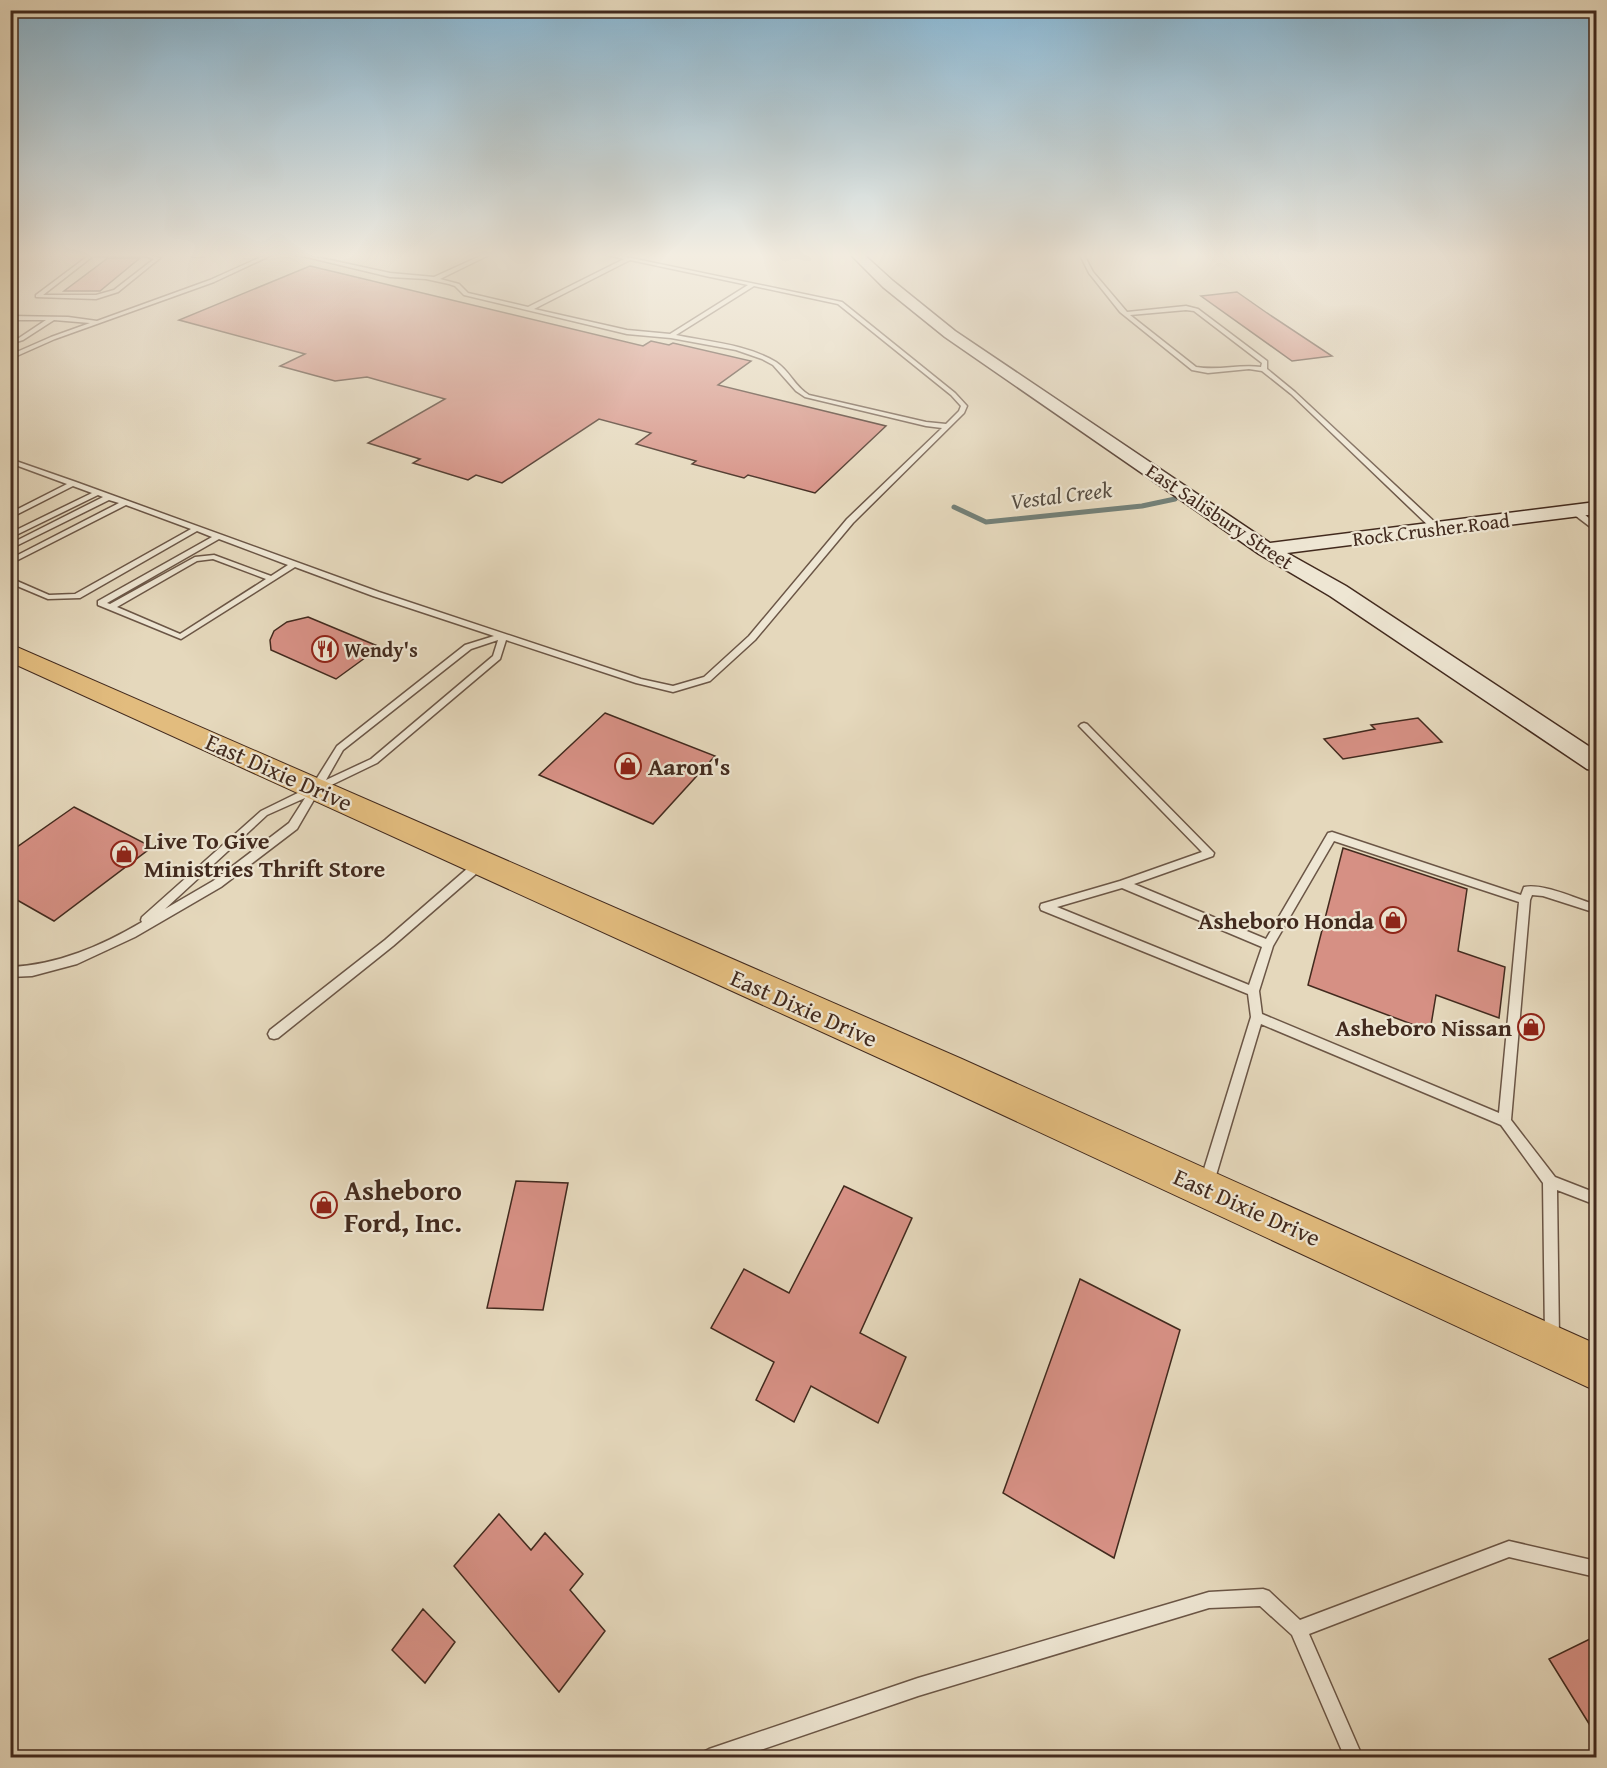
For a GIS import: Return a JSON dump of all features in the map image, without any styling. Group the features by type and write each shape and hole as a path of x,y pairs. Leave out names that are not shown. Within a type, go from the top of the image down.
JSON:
{"main road":[{"name":"East Salisbury Street","path":"952,336 1266,550 1338,591 1596,763"},
{"name":"Rock Crusher Road","path":"1266,550 1596,508"},
{"name":"East Dixie Drive","path":"10,652 948,1071 1507,1325 1552,1349 1596,1368"}],"lane":[{"path":"10,342 26,336"},
{"path":"10,357 65,336"},
{"path":"666,336 765,358 786,373 798,390 807,396 926,424 946,426"},
{"path":"10,461 293,565 639,681 673,689 706,679 752,638 850,521 963,412 964,406 959,399 881,336"},
{"path":"1153,336 1194,369 1208,371 1250,366 1264,369 1301,400 1436,528"},
{"path":"1230,336 1265,362 1264,369"},
{"path":"10,516 74,483"},
{"path":"10,536 97,492"},
{"path":"10,547 109,497"},
{"path":"10,562 125,503"},
{"path":"1575,511 1596,527"},
{"path":"10,580 48,597 76,596 196,529"},
{"path":"218,537 101,603 181,637 293,565"},
{"path":"111,607 195,559 214,557 273,579"},
{"path":"132,934 264,813 374,761 497,657 503,636"},
{"path":"10,972 32,971 74,961 132,934 217,884 293,826 340,748 468,647 503,636"},
{"path":"1084,726 1209,853 1124,884 1045,907 1253,991"},
{"path":"1206,1188 1257,1017 1253,991 1268,945 1332,836 1526,900"},
{"path":"274,1034 389,944 481,863"},
{"path":"1124,884 1268,945"},
{"path":"1505,1121 1528,890 1543,892 1596,909"},
{"path":"1257,1017 1505,1121 1550,1181 1596,1199"},
{"path":"1550,1181 1552,1349"},
{"path":"1298,1629 1509,1549 1596,1569"},
{"path":"709,1758 918,1687 1209,1600 1263,1597 1298,1629 1354,1758"}],"building":[{"path":"236,336 599,336 643,346 651,341 669,345 673,343 751,361 718,385 886,426 815,493 748,475 744,478 692,464 696,461 636,444 651,433 599,419 502,483 476,475 468,480 413,463 420,459 368,443 445,399 367,377 335,381 280,366 305,354"},
{"path":"1256,336 1301,336 1332,356 1292,361"},
{"name":"Wendy's","path":"308,617 380,647 336,679 271,650 270,640 274,631 287,622"},
{"name":"Aaron's","path":"605,713 715,756 653,824 539,775"},
{"path":"1418,718 1442,742 1343,759 1324,739 1375,729 1371,725"},
{"path":"74,807 152,847 54,921 10,896 10,852"},
{"name":"Asheboro Honda","path":"1343,848 1467,889 1458,951 1505,967 1499,1018 1436,995 1430,1031 1308,985"},
{"path":"516,1181 568,1183 543,1310 487,1308"},
{"path":"844,1186 912,1218 860,1333 906,1357 878,1423 811,1386 794,1422 756,1400 774,1362 711,1328 744,1269 789,1293"},
{"path":"1080,1279 1180,1330 1114,1558 1003,1493"},
{"path":"499,1514 531,1550 545,1533 583,1574 570,1590 605,1631 559,1692 454,1566"},
{"path":"423,1609 455,1642 425,1683 392,1650"},
{"path":"1596,1636 1596,1735 1549,1659"}],"waterway":[{"name":"Vestal Creek","path":"954,507 986,522 1142,506 1175,499"}],"place":[{"name":"Wendy's","path":"325,649"},
{"name":"Aaron's","path":"628,766"},
{"name":"Live To Give Ministries Thrift Store","path":"124,854"},
{"name":"Asheboro Honda","path":"1393,920"},
{"name":"Asheboro Nissan","path":"1531,1027"},
{"name":"Asheboro Ford, Inc.","path":"324,1205"}]}
